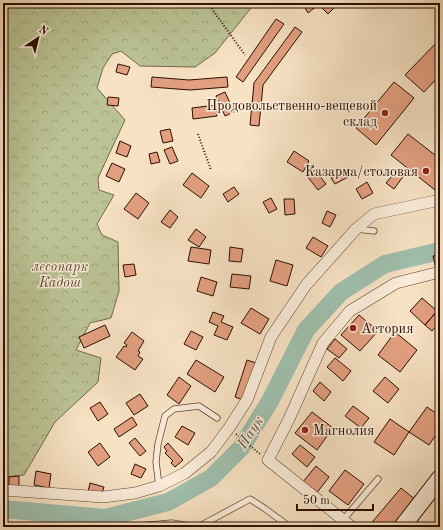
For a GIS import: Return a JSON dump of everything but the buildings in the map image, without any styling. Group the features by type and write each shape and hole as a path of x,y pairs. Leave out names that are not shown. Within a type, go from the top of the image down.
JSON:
{"street":[{"path":"3,490 103,497 135,493 159,486 185,473 211,452 229,428 247,400 271,337 306,285 356,229 374,214 440,200"},
{"path":"352,527 268,460 324,343 350,311 396,283 440,272"},
{"path":"402,527 440,478"}],"lane":[{"path":"356,229 374,231"},
{"path":"159,486 156,462 158,444 165,416 174,409 199,406 217,418"},
{"path":"342,520 378,479"},
{"path":"198,527 250,499 290,527"},
{"path":"135,527 172,523 195,527"}],"path":[{"path":"209,3 245,55"},
{"path":"198,134 211,170"},
{"path":"229,428 268,460"}],"green space":[{"name":"лесопарк Кадош","path":"3,3 255,3 215,53 195,67 140,66 121,51 112,54 103,68 97,88 125,120 98,178 99,190 114,195 97,224 102,235 118,242 119,291 111,318 90,323 76,350 101,358 98,382 55,422 24,475 3,477"}],"waterway":[{"name":"Паук","path":"3,509 105,518 168,502 211,478 241,448 270,401 306,330 341,292 385,264 440,251"}],"place":[{"name":"Продовольственно-вещевой склад","path":"385,113"},
{"name":"Казарма/столовая","path":"426,171"},
{"name":"Астория","path":"353,328"},
{"name":"Магнолия","path":"305,430"}]}
